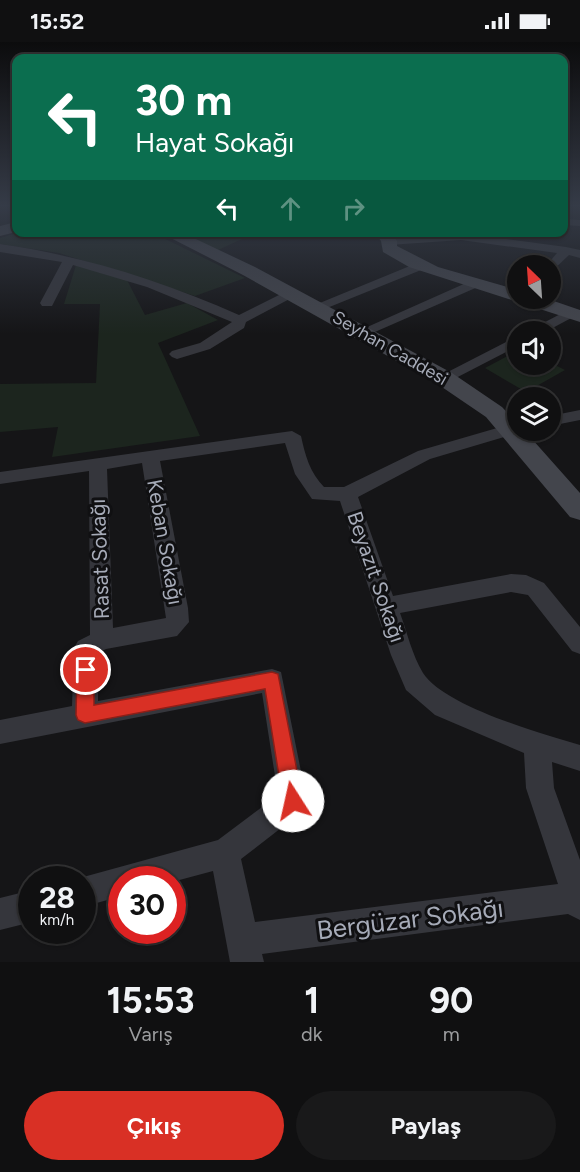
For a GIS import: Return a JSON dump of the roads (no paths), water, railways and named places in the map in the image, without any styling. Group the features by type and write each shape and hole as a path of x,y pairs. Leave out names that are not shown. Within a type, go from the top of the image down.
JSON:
{"street":[{"path":"0,248 69,260 131,277 239,320 292,294"},
{"name":"Seyhan Caddesi","path":"199,248 317,307 444,378 507,424"},
{"path":"389,248 422,265 507,293"},
{"path":"551,248 580,254"},
{"path":"561,257 566,251"},
{"path":"47,303 69,260"},
{"path":"317,307 422,265"},
{"path":"363,332 475,283"},
{"path":"557,309 575,315"},
{"path":"560,321 575,315"},
{"path":"177,354 205,346 239,325 239,320"},
{"path":"444,378 507,346"},
{"path":"561,419 580,415"},
{"path":"347,495 424,455 507,430"},
{"name":"Beyazıt Sokağı","path":"0,478 292,436 299,466 309,484 319,494 347,495 415,682 444,707 537,746 580,758"},
{"name":"Seyhan Caddesi","path":"523,441 580,510"},
{"name":"Keban Sokağı","path":"102,640 169,629 177,622 177,608 150,456"},
{"name":"Rasat Sokağı","path":"85,715 86,648 102,640 98,465"},
{"path":"386,606 511,583 526,584 536,589 580,644"},
{"path":"0,732 272,680 293,801 225,853 176,866"},
{"path":"537,746 540,788 578,900"},
{"path":"225,853 245,951"},
{"name":"Bergüzar Sokağı","path":"245,951 578,900"},
{"path":"0,914 18,910"}]}
